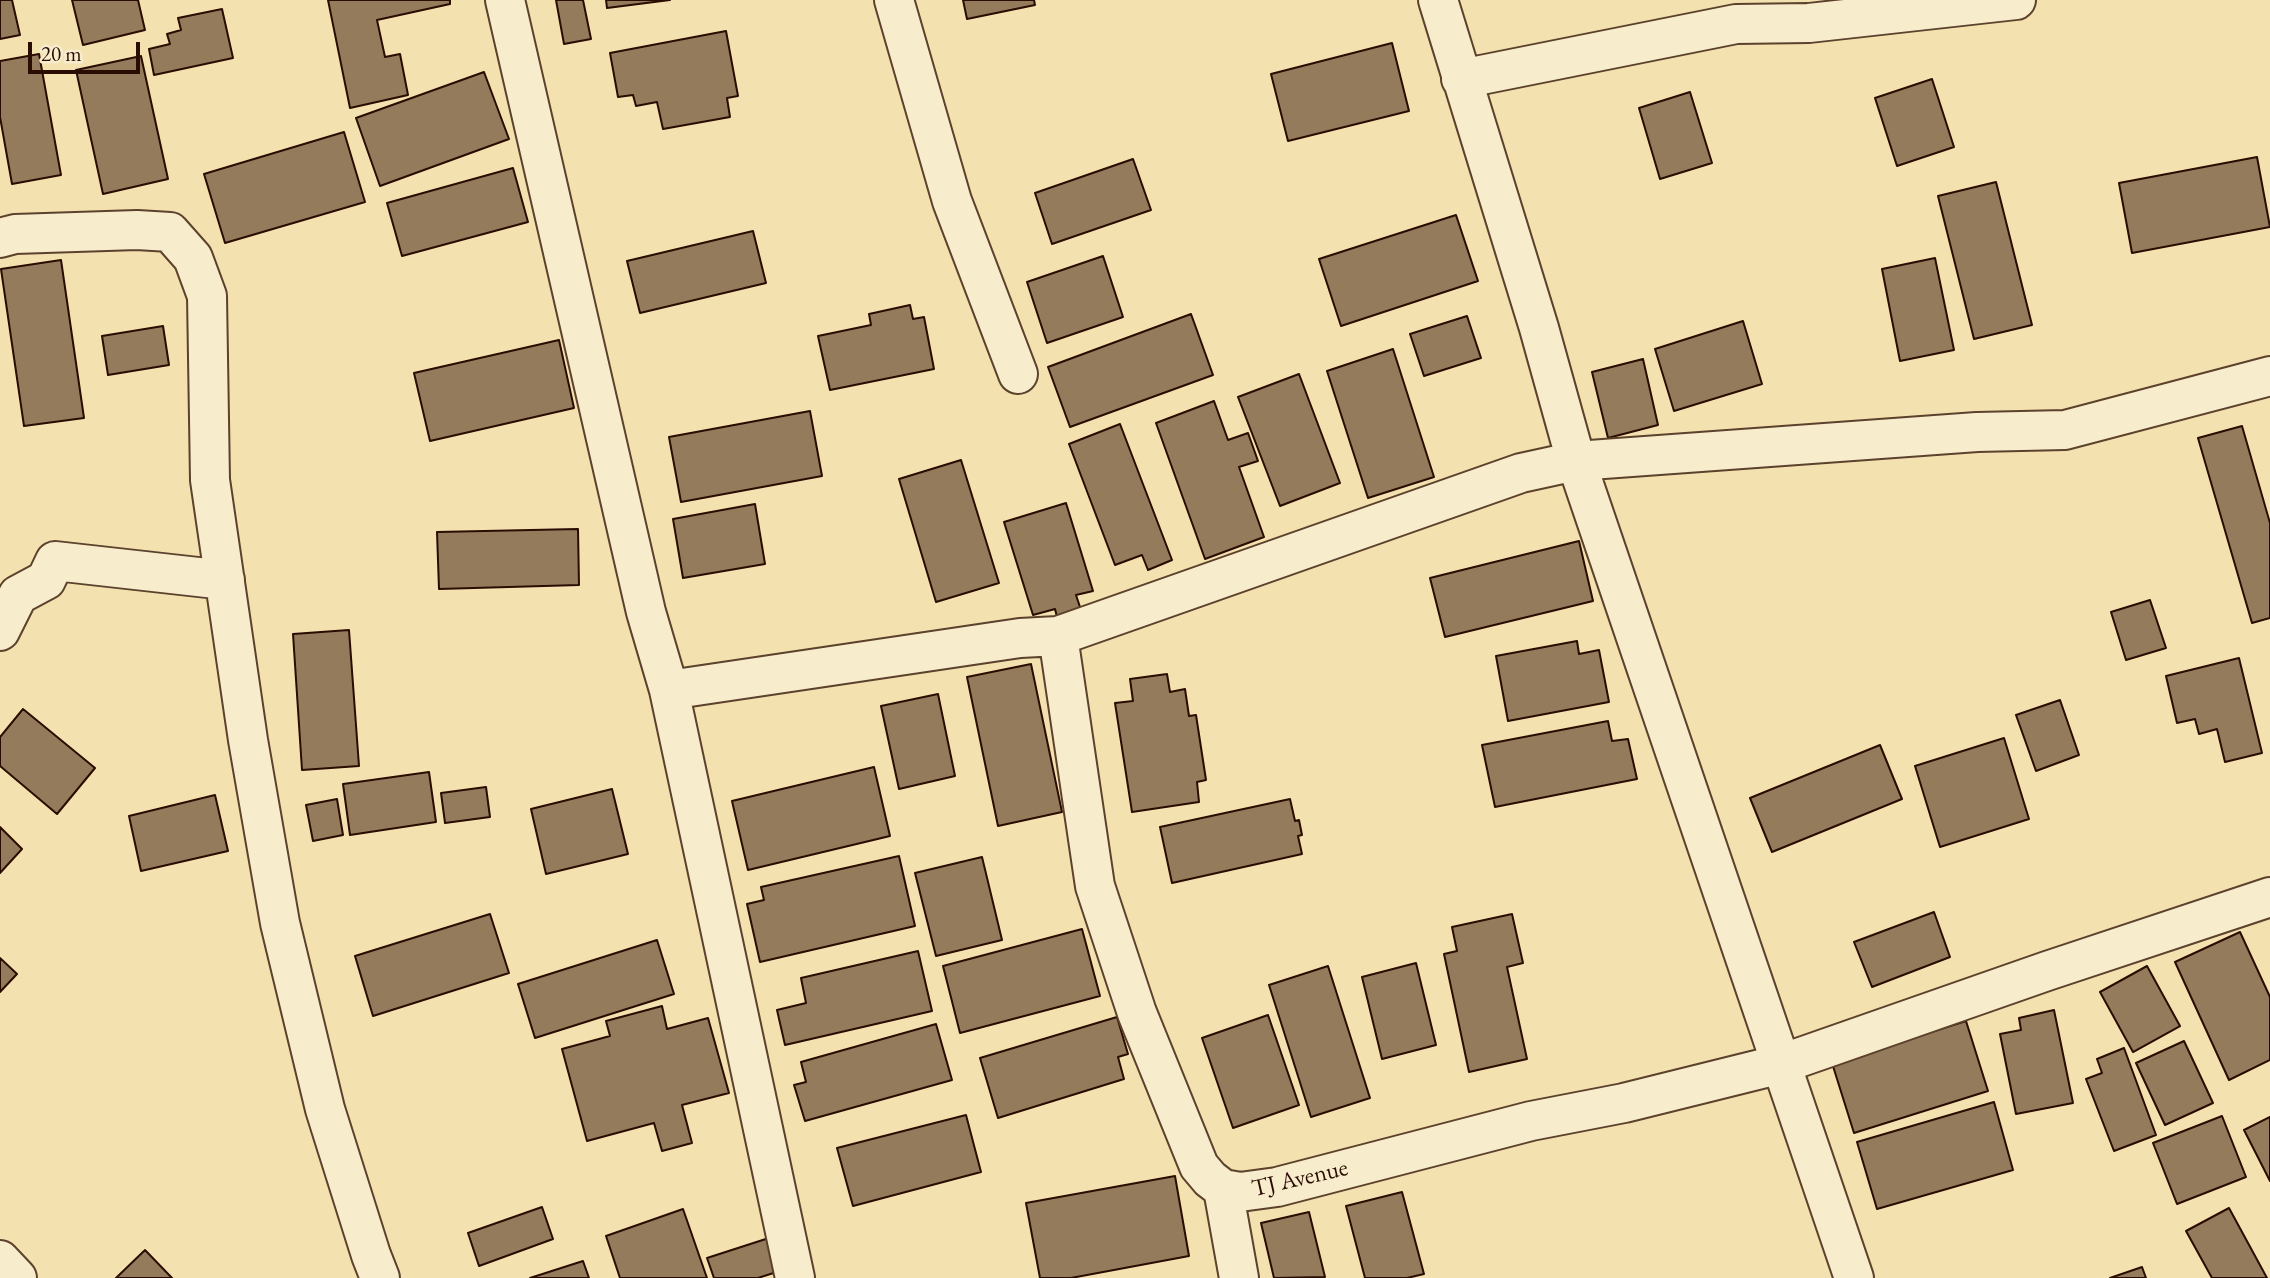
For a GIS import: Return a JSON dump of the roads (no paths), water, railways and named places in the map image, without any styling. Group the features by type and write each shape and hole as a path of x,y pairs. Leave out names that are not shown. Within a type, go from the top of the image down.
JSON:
{"street":[{"path":"505,0 646,612 669,690 795,1278"},
{"path":"894,0 952,201 1018,374"},
{"path":"1438,0 1539,328 1576,461 1854,1278"},
{"path":"1461,79 1736,24 1810,23 2016,0"},
{"path":"0,238 15,234 137,230 170,232 193,258 206,296 210,480 248,740 280,923 325,1109 380,1278"},
{"path":"669,690 1020,638 1058,636 1521,472 1576,461 1977,432 2065,430 2270,376"},
{"path":"0,631 18,595 46,580 55,561 225,580"},
{"name":"TJ Avenue","path":"1058,636 1095,886 1137,1013 1199,1166 1223,1189 1240,1192 1277,1187 1531,1121 1624,1103 1781,1063 2270,897"},
{"path":"1223,1189 1239,1278"},
{"path":"0,1260 18,1278"}]}
